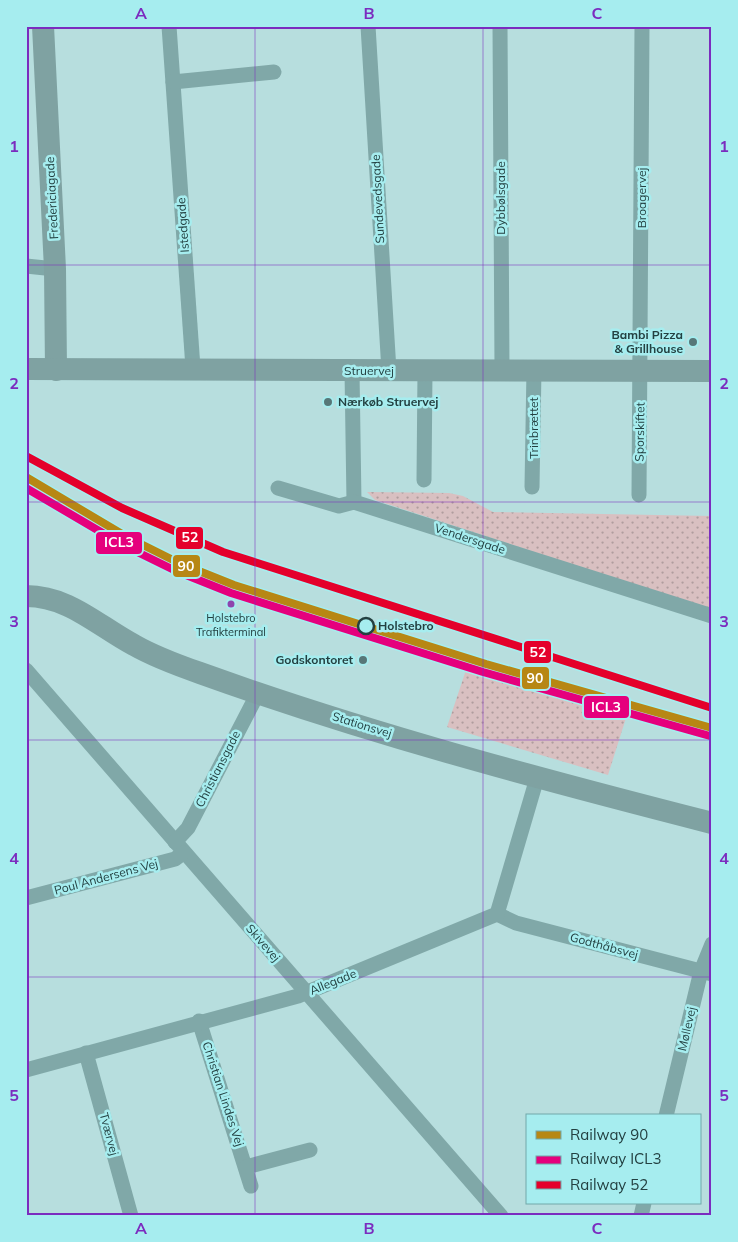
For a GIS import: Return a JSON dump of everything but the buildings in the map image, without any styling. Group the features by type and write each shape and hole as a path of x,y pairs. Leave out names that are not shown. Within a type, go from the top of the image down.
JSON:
{"street":[{"name":"Fredericiagade","path":"43,26 55,269 56,370"},
{"name":"Istedgade","path":"169,26 193,368"},
{"name":"Sundevedsgade","path":"368,26 389,371"},
{"name":"Dybbølsgade","path":"500,26 502,369"},
{"name":"Broagervej","path":"641,370 642,26"},
{"path":"173,82 274,72"},
{"path":"26,266 55,269"},
{"name":"Struervej","path":"26,370 193,368 352,371 534,369 712,371"},
{"name":"Trinbrættet","path":"532,487 534,369"},
{"path":"424,480 425,370"},
{"name":"Sporskiftet","path":"639,495 641,370"},
{"path":"278,488 339,506 354,502 352,371"},
{"name":"Vendersgade","path":"354,502 712,616"},
{"name":"Stationsvej","path":"26,596 48,598 70,604 106,629 163,660 258,693 537,778 712,823"},
{"name":"Skivevej","path":"26,670 500,1216"},
{"name":"Christiansgade","path":"179,847 258,693"},
{"path":"498,914 537,778"},
{"name":"Poul Andersens Vej","path":"26,898 175,859 179,847"},
{"name":"Godthåbsvej","path":"498,914 516,923 706,973"},
{"name":"Allegade","path":"26,1070 306,992 498,914"},
{"name":"Møllevej","path":"667,1114 706,973 712,944"},
{"name":"Christian Lindes Vej","path":"199,1021 251,1186"},
{"name":"Tværvej","path":"86,1053 131,1216"},
{"path":"246,1167 310,1150"}],"shaded area":[{"path":"367,492 449,493 463,496 493,512 712,516 712,610 375,500"},
{"path":"466,670 626,718 608,775 447,727"}],"rail line":[{"name":"52","path":"26,456 122,508 223,552 712,708"},
{"name":"90","path":"26,477 127,537 179,563 234,585 486,664 712,728"},
{"name":"ICL3","path":"26,488 123,545 176,571 231,593 483,672 710,736"}],"place":[{"name":"Bambi Pizza & Grillhouse","path":"693,342"},
{"name":"Nærkøb Struervej","path":"328,402"},
{"name":"Holstebro Trafikterminal","path":"231,604"},
{"name":"Holstebro","path":"366,626"},
{"name":"Godskontoret","path":"363,660"}]}
